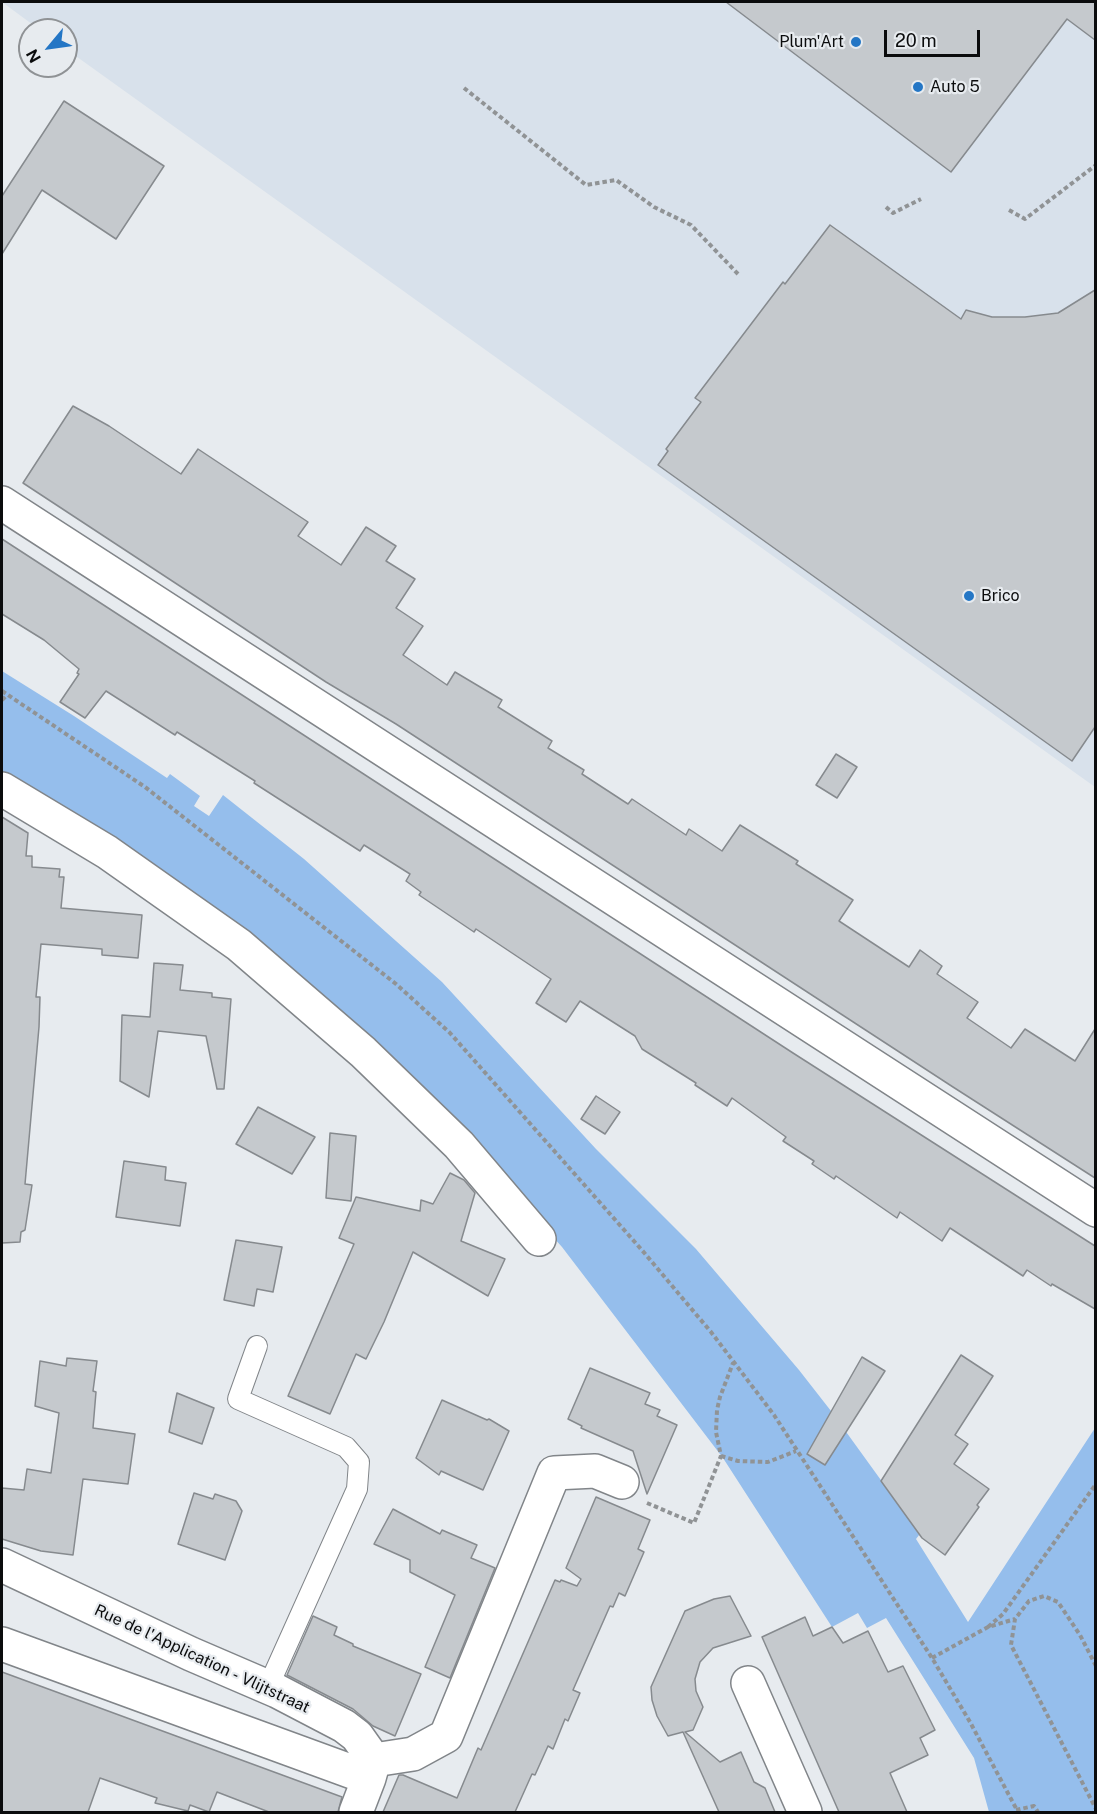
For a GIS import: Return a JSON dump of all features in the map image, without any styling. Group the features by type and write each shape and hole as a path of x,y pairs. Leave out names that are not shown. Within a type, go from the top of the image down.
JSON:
{"street":[{"path":"2,503 1095,1209"},
{"path":"2,789 107,852 240,945 363,1052 459,1145 539,1239"},
{"path":"2,1644 372,1769 413,1754 446,1736 554,1473 595,1471 622,1482"},
{"name":"Rue de l'Application - Vlijtstraat","path":"2,1565 191,1654 268,1687 344,1726 357,1736 372,1769"},
{"path":"748,1683 806,1812"},
{"path":"356,1812 372,1769"}],"lane":[{"path":"257,1346 238,1399 346,1446 359,1462 357,1490 268,1687"}],"path":[{"path":"464,88 586,185 616,180 654,207 691,225 738,274"},
{"path":"1009,210 1024,219 1095,165"},
{"path":"886,207 893,213 921,200"},
{"path":"2,691 145,787 396,984 450,1033 641,1249 711,1332 774,1415 932,1658 970,1722 1017,1811 1034,1806 1038,1812"},
{"path":"2,700 7,695"},
{"path":"622,1482 624,1494 694,1523 721,1456 716,1432 717,1410 733,1363"},
{"path":"721,1456 738,1461 768,1462 796,1451"},
{"path":"932,1658 988,1627 1004,1614 1095,1484"},
{"path":"1095,1666 1080,1635 1058,1602 1044,1596 1029,1601 1015,1620 1011,1645 1095,1809"},
{"path":"988,1627 1015,1620"}],"shaded area":[{"path":"2,2 1095,2 1095,787 78,58 78,18 24,18"},
{"path":"2,671 167,778 170,774 200,796 194,806 209,816 223,795 304,859 442,982 596,1149 696,1249 799,1370 904,1512 926,1526 916,1539 968,1622 1095,1428 1095,1812 989,1812 974,1758 886,1618 867,1628 858,1613 832,1627 723,1458 562,1247 470,1145 2,774"}],"building":[{"path":"726,2 1095,2 1095,40 1067,19 951,172"},
{"path":"64,101 164,166 116,239 42,190 2,254 2,196"},
{"name":"Brico","path":"830,225 961,319 966,310 992,317 1025,317 1058,313 1095,290 1095,727 1072,761 658,465 668,451 666,449 701,402 695,398 783,282 785,284"},
{"path":"73,406 109,426 181,474 198,449 308,522 298,536 341,565 366,527 396,546 386,561 415,579 396,608 423,626 403,655 447,685 455,672 502,700 498,707 552,741 548,748 584,770 582,774 628,804 632,799 686,835 689,829 722,851 740,825 798,861 796,864 853,900 839,921 909,967 920,950 942,966 937,974 978,1002 967,1018 1011,1048 1025,1029 1075,1061 1095,1029 1095,1178 396,724 326,682 23,483"},
{"path":"2,539 793,1053 1095,1246 1095,1309 1052,1284 1051,1286 1027,1270 1023,1276 950,1228 942,1241 900,1212 897,1218 836,1176 834,1179 812,1164 814,1161 783,1141 786,1137 732,1098 727,1106 695,1085 696,1083 642,1049 635,1036 580,1001 566,1022 536,1003 551,979 476,929 474,932 419,895 421,892 406,881 410,874 364,845 360,851 177,732 175,735 106,691 85,718 60,702 79,674 77,673 79,669 44,640 2,614"},
{"path":"836,754 857,767 837,798 816,785"},
{"path":"2,817 28,833 26,856 32,856 32,867 60,869 59,877 64,877 61,908 142,915 138,958 102,955 102,949 41,944 36,997 40,997 39,1027 25,1184 32,1185 25,1230 21,1232 20,1242 2,1243"},
{"path":"154,963 183,965 180,990 212,993 212,997 231,999 224,1089 217,1089 206,1036 158,1031 149,1097 120,1081 122,1015 150,1017"},
{"path":"596,1096 620,1112 605,1134 581,1119"},
{"path":"258,1107 315,1137 292,1174 236,1144"},
{"path":"330,1133 356,1136 351,1201 326,1198"},
{"path":"124,1161 166,1167 165,1180 186,1183 180,1226 116,1217"},
{"path":"450,1173 464,1180 475,1193 461,1241 505,1259 488,1296 413,1252 366,1359 356,1354 330,1414 288,1396 354,1244 339,1238 356,1197 420,1211 421,1200 433,1204"},
{"path":"236,1240 282,1247 273,1292 257,1289 254,1306 224,1300"},
{"path":"961,1355 993,1376 955,1435 968,1444 954,1464 989,1489 945,1555 922,1538 881,1481"},
{"path":"862,1357 885,1371 825,1465 807,1454"},
{"path":"67,1358 97,1361 93,1391 96,1392 93,1428 135,1434 128,1484 83,1479 73,1555 41,1551 2,1539 2,1488 24,1490 27,1469 51,1473 59,1413 35,1406 40,1361 66,1366"},
{"path":"590,1368 650,1393 645,1404 660,1410 657,1416 677,1425 647,1494 633,1451 581,1428 582,1426 568,1419"},
{"path":"177,1393 214,1408 202,1444 169,1432"},
{"path":"442,1400 489,1419 509,1431 483,1490 441,1471 439,1475 416,1458"},
{"path":"194,1493 213,1499 215,1494 236,1501 242,1511 225,1560 178,1544"},
{"path":"596,1497 650,1520 638,1549 644,1552 625,1596 619,1593 613,1607 610,1606 573,1690 580,1693 568,1721 565,1719 553,1749 548,1746 515,1812 383,1812 399,1775 457,1798 478,1748 481,1750 555,1580 577,1586 581,1579 566,1568"},
{"path":"393,1509 440,1534 442,1530 477,1545 471,1558 495,1568 450,1678 425,1667 455,1595 410,1572 410,1560 374,1544"},
{"path":"730,1596 751,1636 713,1648 700,1662 695,1679 696,1691 703,1707 693,1730 685,1732 720,1762 741,1752 754,1782 765,1788 775,1812 719,1812 683,1732 668,1736 657,1716 652,1700 651,1687 685,1611 714,1599"},
{"path":"313,1616 337,1627 334,1635 353,1646 421,1674 395,1736 373,1726 353,1709 287,1675"},
{"path":"805,1617 813,1636 832,1627 843,1643 868,1631 888,1672 903,1666 935,1730 920,1738 928,1755 890,1773 907,1812 839,1812 762,1637"},
{"path":"2,1672 342,1797 338,1812 269,1812 217,1792 209,1812 190,1805 188,1811 155,1803 157,1798 100,1778 88,1812 2,1812"}],"place":[{"name":"Plum'Art","path":"856,42"},
{"name":"Auto 5","path":"918,87"},
{"name":"Brico","path":"969,596"}]}
